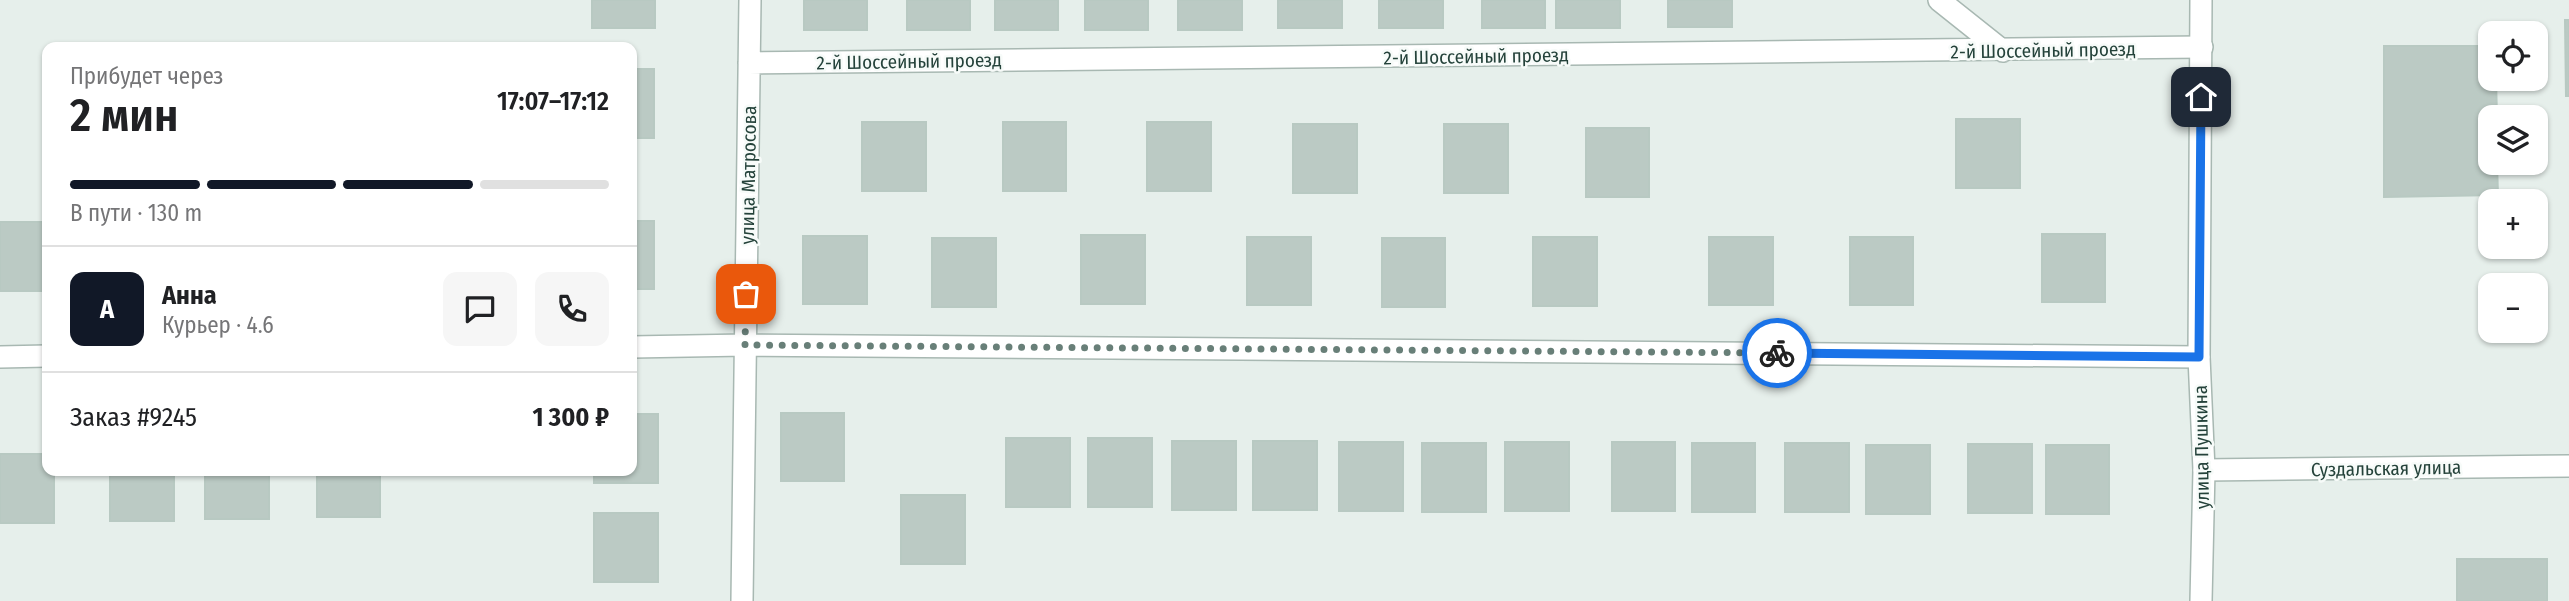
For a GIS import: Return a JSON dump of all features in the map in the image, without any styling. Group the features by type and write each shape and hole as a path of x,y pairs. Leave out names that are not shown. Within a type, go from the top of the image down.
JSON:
{"street":[{"name":"улица Матросова","path":"742,601 750,0"},
{"path":"1939,0 2003,51"},
{"name":"улица Пушкина","path":"2201,0 2199,357 2204,470 2201,601"},
{"name":"2-й Шоссейный проезд","path":"749,62 2202,47"},
{"path":"637,347 745,345 2199,357"},
{"path":"0,357 42,356"},
{"name":"Суздальская улица","path":"2204,470 2569,466"}],"building":[{"path":"592,0 655,0 655,28 592,28"},
{"path":"804,0 867,0 867,30 804,30"},
{"path":"907,0 970,0 970,30 907,30"},
{"path":"995,0 1058,0 1058,30 995,30"},
{"path":"1085,0 1148,0 1148,30 1085,30"},
{"path":"1178,0 1242,0 1242,30 1178,30"},
{"path":"1278,0 1342,0 1342,28 1278,28"},
{"path":"1379,0 1443,0 1443,28 1379,28"},
{"path":"1482,0 1545,0 1545,28 1482,28"},
{"path":"1556,0 1620,0 1620,28 1556,28"},
{"path":"1668,0 1732,0 1732,27 1668,27"},
{"path":"2565,20 2569,20 2569,96 2566,96"},
{"path":"2384,46 2478,46 2478,91 2496,91 2497,105 2478,105 2478,175 2497,175 2498,189 2478,189 2478,195 2384,197"},
{"path":"637,69 654,69 654,138 637,138"},
{"path":"1956,119 2020,119 2020,188 1956,188"},
{"path":"862,122 926,122 926,191 862,191"},
{"path":"1003,122 1066,122 1066,191 1003,191"},
{"path":"1147,122 1211,122 1211,191 1147,191"},
{"path":"1293,124 1357,124 1357,193 1293,193"},
{"path":"1444,124 1508,124 1508,193 1444,193"},
{"path":"1586,128 1649,128 1649,197 1586,197"},
{"path":"637,221 654,221 654,289 637,289"},
{"path":"0,222 42,222 42,291 0,291"},
{"path":"2042,234 2105,234 2105,302 2042,302"},
{"path":"1081,235 1145,235 1145,304 1081,304"},
{"path":"803,236 867,236 867,304 803,304"},
{"path":"1247,237 1311,237 1311,305 1247,305"},
{"path":"1533,237 1597,237 1597,306 1533,306"},
{"path":"1709,237 1773,237 1773,305 1709,305"},
{"path":"1850,237 1913,237 1913,305 1850,305"},
{"path":"932,238 996,238 996,307 932,307"},
{"path":"1382,238 1445,238 1445,307 1382,307"},
{"path":"781,413 844,413 844,481 781,481"},
{"path":"637,414 658,414 658,483 594,483 594,476 637,476"},
{"path":"1006,438 1070,438 1070,507 1006,507"},
{"path":"1088,438 1152,438 1152,507 1088,507"},
{"path":"1172,441 1236,441 1236,510 1172,510"},
{"path":"1253,441 1317,441 1317,510 1253,510"},
{"path":"1339,442 1403,442 1403,511 1339,511"},
{"path":"1505,442 1569,442 1569,511 1505,511"},
{"path":"1612,442 1675,442 1675,511 1612,511"},
{"path":"1422,443 1486,443 1486,512 1422,512"},
{"path":"1692,443 1755,443 1755,512 1692,512"},
{"path":"1785,443 1849,443 1849,512 1785,512"},
{"path":"1968,444 2032,444 2032,513 1968,513"},
{"path":"1866,445 1930,445 1930,514 1866,514"},
{"path":"2046,445 2109,445 2109,514 2046,514"},
{"path":"0,454 42,454 42,476 54,476 54,523 0,523"},
{"path":"110,476 174,476 174,521 110,521"},
{"path":"205,476 269,476 269,519 205,519"},
{"path":"317,476 380,476 380,517 317,517"},
{"path":"901,495 965,495 965,564 901,564"},
{"path":"594,513 658,513 658,582 594,582"},
{"path":"2457,559 2547,559 2547,601 2457,601"}],"way so far":[{"path":"746,294 745,345 1777,353"}],"route":[{"path":"1777,353 2199,357 2201,97"}]}
